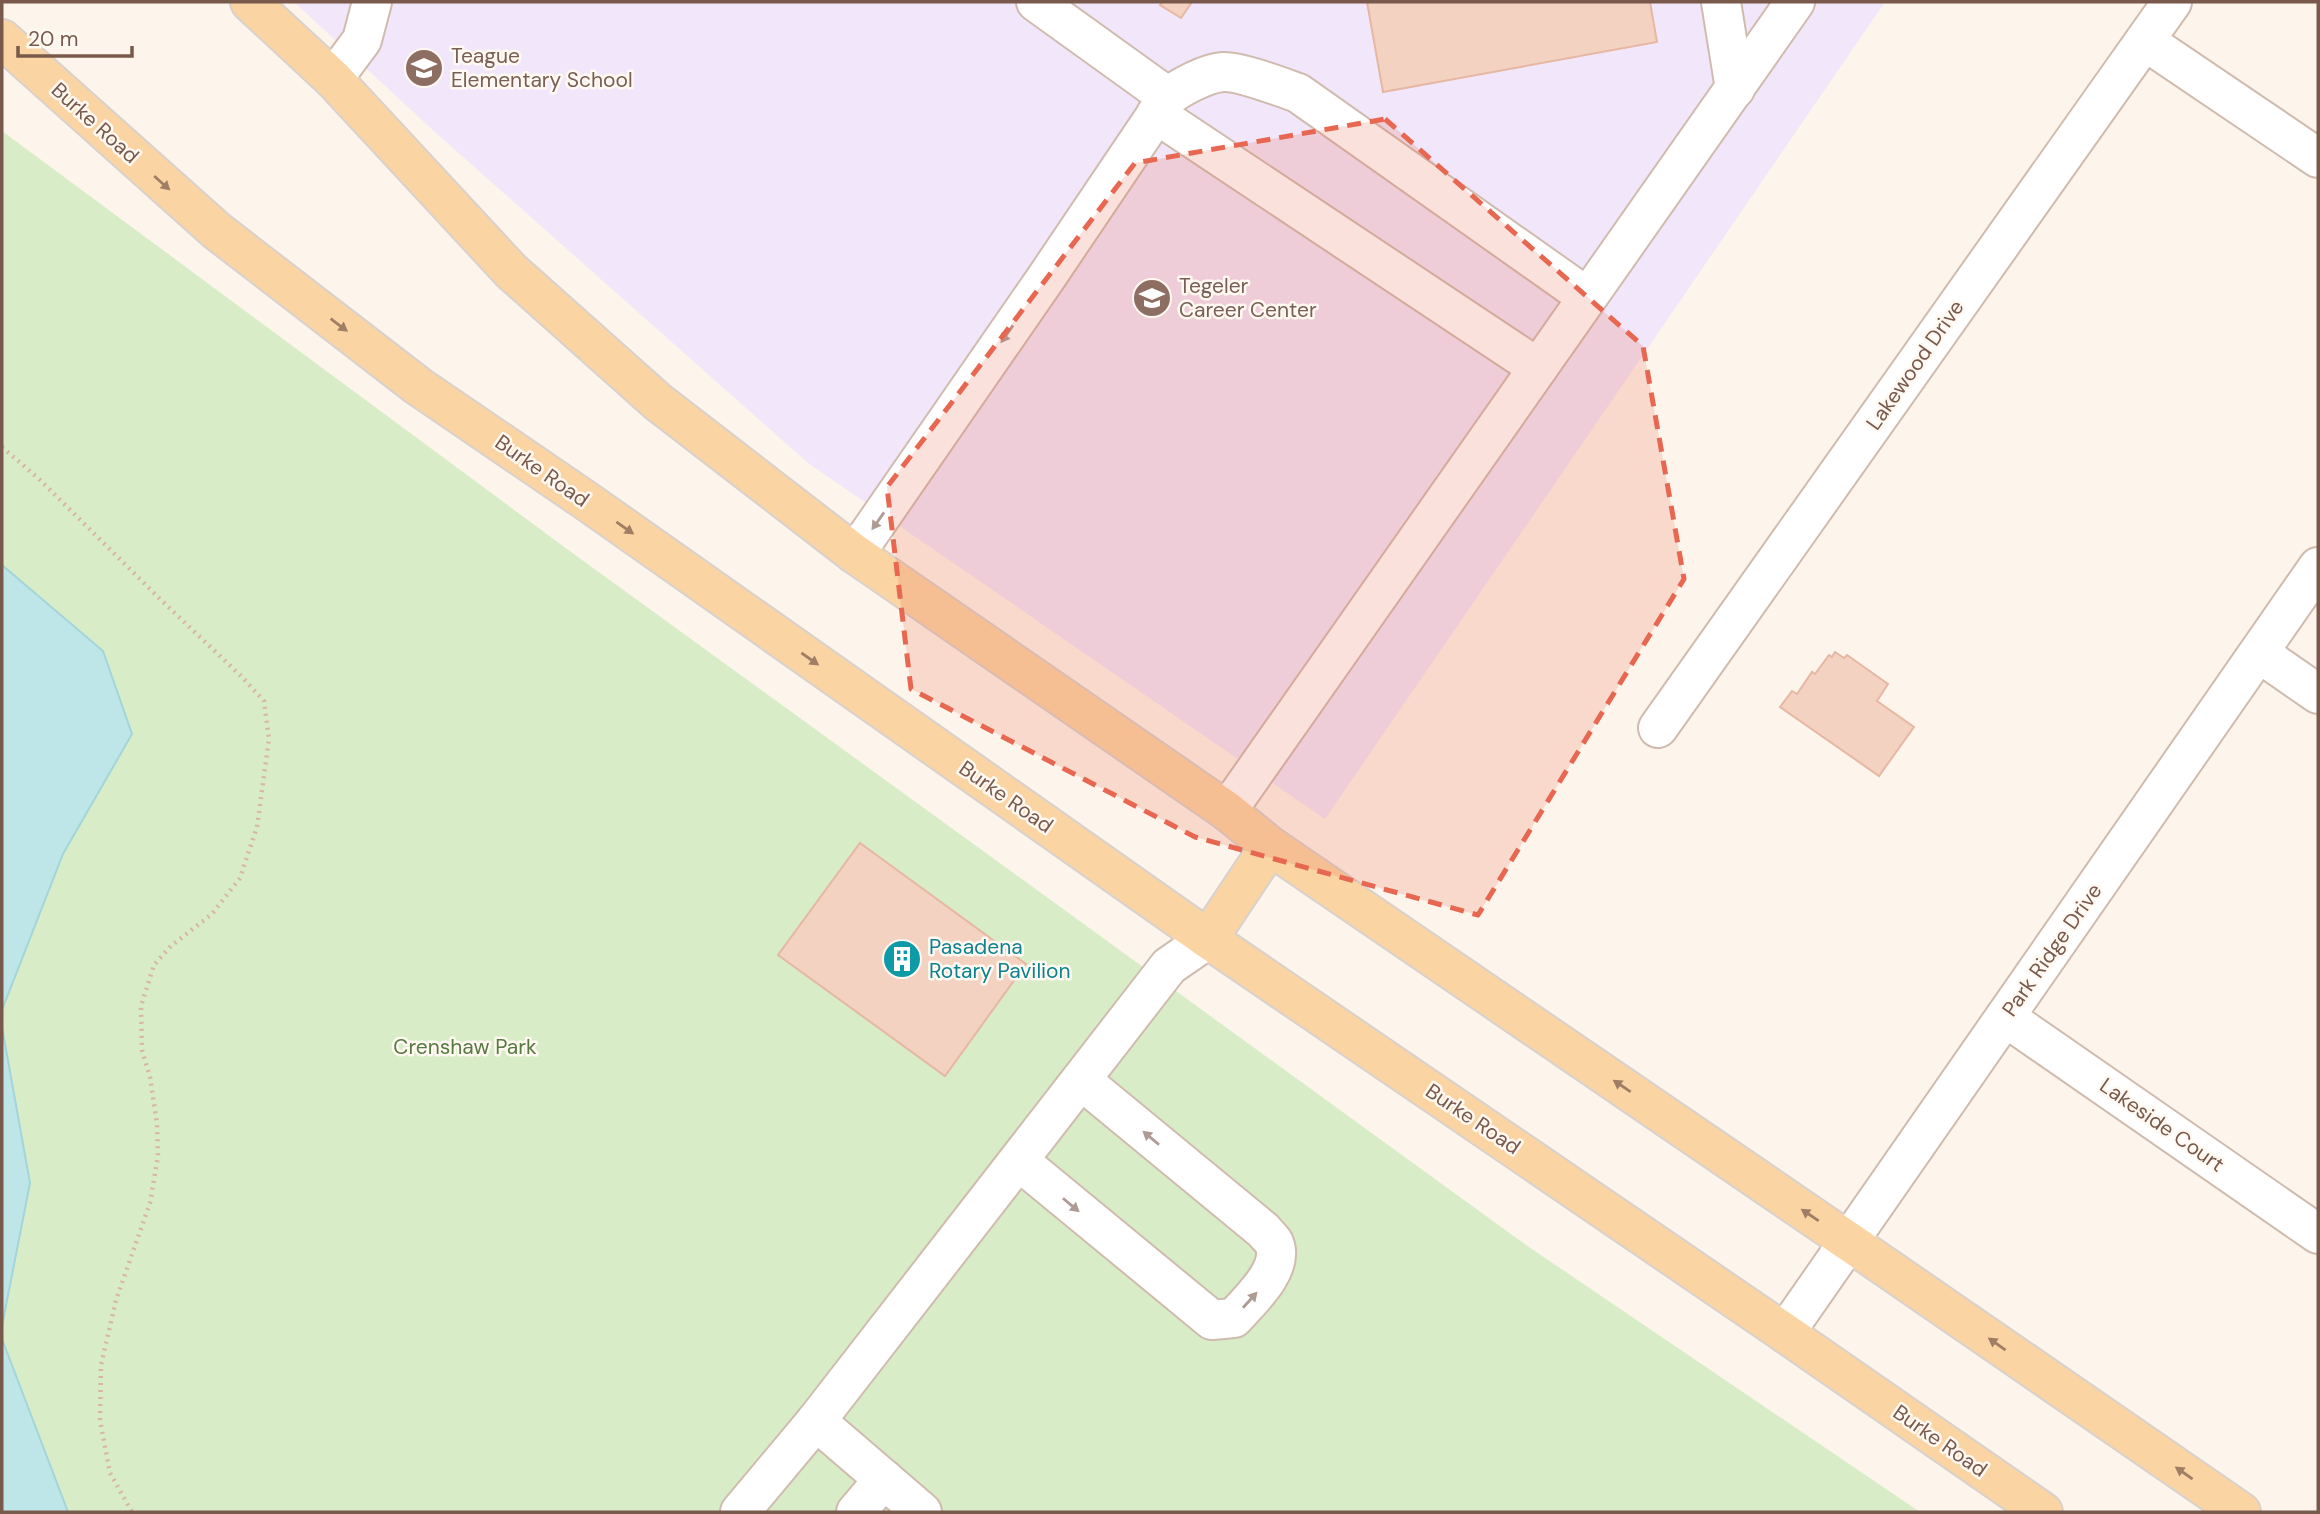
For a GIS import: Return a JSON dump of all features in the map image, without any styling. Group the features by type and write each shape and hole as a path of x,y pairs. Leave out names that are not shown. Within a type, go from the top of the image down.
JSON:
{"main road":[{"path":"250,2 333,79 510,271 658,402 855,554 1227,811 1270,846 2241,1512"},
{"name":"Burke Road","path":"2,39 217,231 418,386 585,500 1208,939 2043,1512"},
{"path":"1208,939 1270,846"}],"street":[{"path":"333,79 362,40 372,2"},
{"path":"1036,2 1162,105 1538,368"},
{"path":"1721,2 1735,89"},
{"path":"1227,811 1795,2"},
{"name":"Lakewood Drive","path":"1658,728 2172,2"},
{"path":"2146,41 2318,158"},
{"path":"855,554 1162,105 1183,85 1223,72 1257,79 1298,93 1587,297"},
{"name":"Park Ridge Drive","path":"1785,1333 2318,567"},
{"path":"2259,653 2318,694"},
{"path":"740,1512 816,1421 1169,966 1208,939"},
{"name":"Lakeside Court","path":"2005,1017 2318,1234"},
{"path":"1019,1161 1212,1320 1234,1318 1262,1287 1275,1266 1274,1244 1263,1230 1081,1080"},
{"path":"816,1421 922,1512"},
{"path":"856,1512 884,1479"}],"path":[{"path":"2,447 40,479 264,701 269,739 257,827 240,878 212,914 171,946 154,965 141,1006 142,1050 150,1077 157,1124 158,1156 150,1203 116,1300 101,1365 100,1406 110,1473 132,1512"}],"highlighted area":[{"path":"1385,119 1643,346 1684,579 1478,915 1195,837 911,689 887,487 1135,163"}],"shaded area":[{"name":"Tegeler Career Center","path":"294,2 1885,2 1325,819 808,463 436,133"}],"green space":[{"name":"Crenshaw Park","path":"2,131 567,549 1526,1245 1920,1512 2,1512"}],"water":[{"path":"2,565 103,651 132,734 63,854 2,1010"},
{"path":"2,1027 30,1183 2,1326"},
{"path":"2,1339 68,1512 2,1512"}],"building":[{"path":"1163,2 1192,2 1181,18 1160,5"},
{"path":"1367,2 1650,2 1657,42 1383,92"},
{"path":"1835,652 1844,658 1847,655 1888,684 1877,701 1914,727 1879,776 1780,707 1792,691 1797,694 1812,672 1815,674 1829,655 1832,657"},
{"name":"Pasadena Rotary Pavilion","path":"860,843 1026,964 945,1076 778,955"}],"place":[{"name":"Teague Elementary School","path":"424,68"},
{"name":"Tegeler Career Center","path":"1152,298"},
{"name":"Pasadena Rotary Pavilion","path":"902,959"}]}
